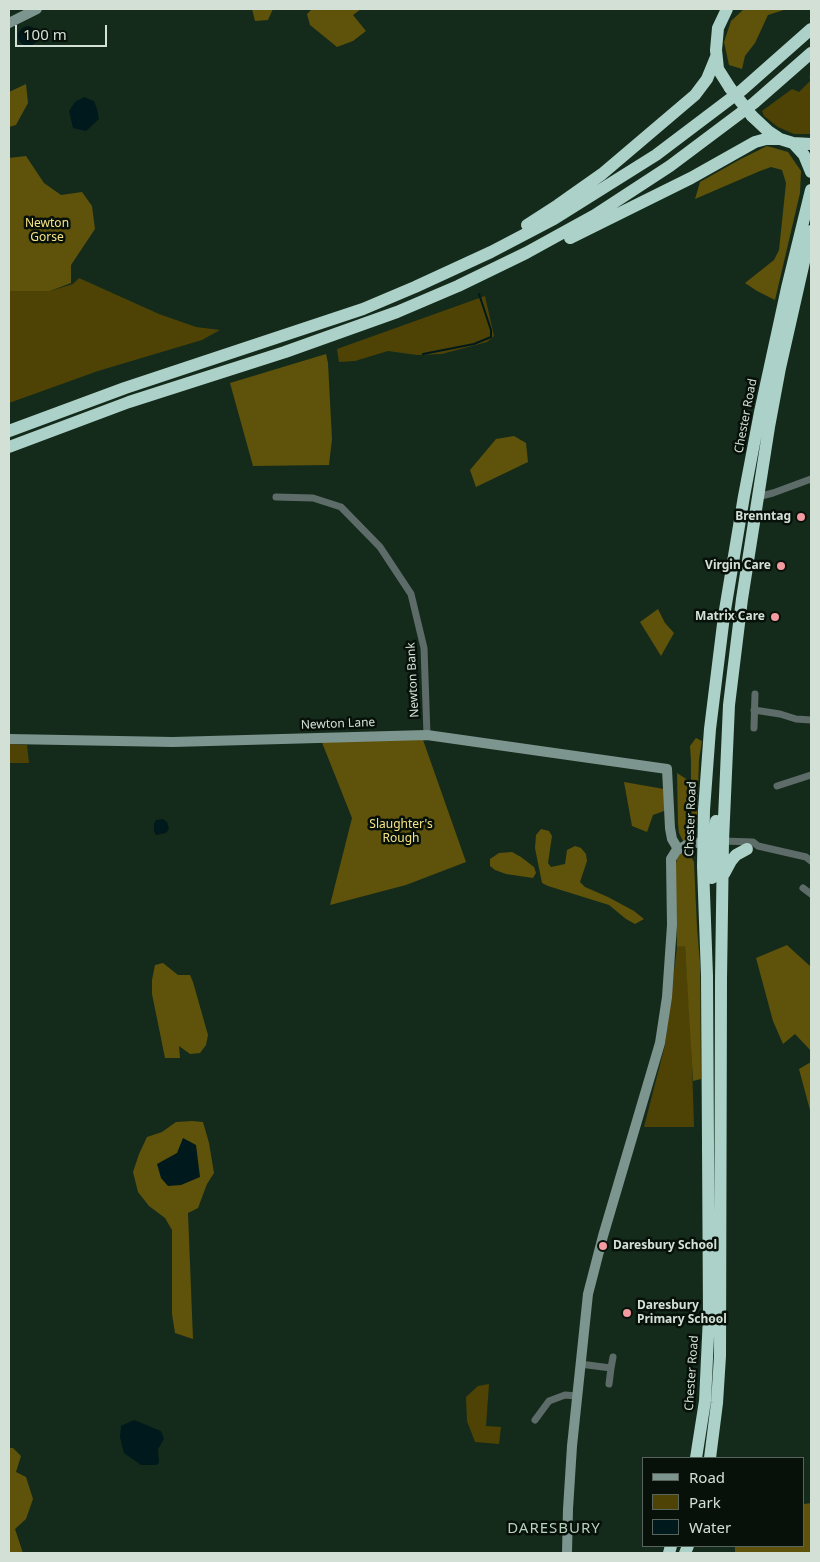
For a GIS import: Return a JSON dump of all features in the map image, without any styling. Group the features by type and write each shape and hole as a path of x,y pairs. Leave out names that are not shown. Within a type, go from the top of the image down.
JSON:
{"highway":[{"path":"452,270 558,205 602,174 700,89 710,75 716,56 718,28 727,9"},
{"path":"9,432 125,388 312,327 415,288 554,219 656,155 742,90 811,29"},
{"path":"9,447 137,399 285,352 397,312 458,286 552,239 633,191 670,166 754,103 811,53"},
{"path":"716,56 720,73 752,116 764,128 786,141 804,155 811,172"},
{"path":"458,286 502,272 528,260 691,178 754,142 766,138 811,144"},
{"name":"Chester Road","path":"696,1457 705,1402 709,1316 706,954 713,845 727,740 760,412 811,190"},
{"name":"Chester Road","path":"710,1457 717,1403 720,1356 723,876 713,845 706,775 714,683 724,616 811,231"},
{"path":"723,876 736,855 752,847"}],"street":[{"path":"9,23 37,9"},
{"path":"751,496 774,493 811,479"},
{"name":"Newton Bank","path":"276,497 313,498 341,508 380,546 411,594 424,648 427,735"},
{"path":"754,728 755,694"},
{"path":"754,710 780,714 796,719 811,720"},
{"name":"Newton Lane","path":"9,739 173,742 427,735 667,769"},
{"name":"Chester Road","path":"568,1553 568,1509 577,1396 588,1294 660,1043 667,997 672,925 671,859 674,852 680,848 672,839 670,828 667,769"},
{"path":"777,786 811,774"},
{"path":"680,848 753,842 752,847"},
{"path":"713,845 752,847 806,857 811,861"},
{"path":"803,888 811,894"},
{"path":"609,1384 613,1357"},
{"path":"580,1364 611,1368"},
{"path":"535,1420 549,1400 565,1395 577,1396"}],"green space":[{"path":"252,9 273,9 268,20 255,21"},
{"path":"312,9 361,9 353,15 366,31 353,41 337,47 310,25 307,14"},
{"path":"744,9 787,9 768,15 755,43 745,56 742,69 729,65 724,42 731,21"},
{"path":"811,80 811,134 794,134 778,127 764,116 762,111 792,89 799,92"},
{"path":"26,84 28,103 16,125 9,127 9,92"},
{"path":"767,146 788,152 801,171 800,193 775,300 745,283 774,260 779,250 786,183 782,170 771,167 695,199 700,182"},
{"name":"Newton Gorse","path":"26,156 44,183 61,195 82,192 92,206 95,229 71,265 71,283 50,291 9,291 9,158"},
{"path":"79,278 159,314 196,327 220,330 202,340 98,371 9,403 9,291 50,291 73,284"},
{"path":"485,296 494,336 487,342 442,354 417,355 388,351 355,361 339,362 337,349"},
{"path":"326,354 332,439 329,465 253,466 230,383"},
{"path":"514,436 526,443 528,462 476,487 470,470 496,439"},
{"path":"658,609 665,623 674,633 661,656 640,622"},
{"name":"Slaughter's Rough","path":"422,737 466,862 406,885 330,905 352,818 321,740"},
{"path":"696,738 702,741 699,760 697,821 692,832 693,840 683,841 679,833 678,824 677,773 691,782 690,746"},
{"path":"9,744 27,745 29,763 9,763"},
{"path":"624,782 664,789 664,811 653,815 647,832 632,826"},
{"path":"541,829 549,831 552,836 548,863 551,867 565,864 567,850 575,846 581,848 586,854 587,861 580,882 585,887 634,911 644,919 635,924 609,905 542,883 535,848 536,835"},
{"path":"512,852 534,867 536,873 533,878 506,874 490,866 490,859 499,853"},
{"path":"689,853 694,862 700,963 701,1079 693,1081 685,946 677,947 675,868 678,854"},
{"path":"685,945 691,1033 694,1127 644,1127 665,1045 677,947"},
{"path":"787,945 811,967 811,1051 795,1034 783,1044 773,1021 756,958"},
{"path":"163,963 178,975 190,975 193,982 208,1035 206,1045 200,1053 190,1054 179,1046 180,1058 165,1058 152,994 155,965"},
{"path":"811,1062 811,1114 799,1069"},
{"path":"176,1122 203,1122 214,1173 207,1184 198,1208 188,1213 193,1339 175,1333 172,1314 172,1230 165,1218 149,1206 138,1192 133,1172 147,1137 162,1132"},
{"path":"489,1384 486,1426 501,1427 499,1444 475,1442 467,1421 466,1397 478,1386"},
{"path":"9,1448 13,1448 21,1456 16,1472 26,1477 33,1499 26,1519 15,1529 23,1553 9,1553"},
{"path":"811,1503 811,1553 735,1553 735,1547 805,1547 805,1504"}],"water":[{"path":"28,26 35,29 38,36 35,43 28,46 21,43 18,36 21,29"},
{"path":"84,97 94,101 99,119 86,131 73,128 69,111 75,102"},
{"path":"163,819 167,822 169,829 166,833 156,835 154,824 156,820"},
{"path":"183,1138 196,1145 200,1177 181,1185 168,1186 161,1178 157,1164 177,1153"},
{"path":"134,1420 161,1431 164,1439 158,1449 159,1463 156,1465 141,1465 124,1453 120,1437 121,1426"}],"waterway":[{"path":"423,354 474,344 491,337 491,330 479,294"}],"place":[{"name":"Brenntag","path":"801,517"},
{"name":"Virgin Care","path":"781,566"},
{"name":"Matrix Care","path":"775,617"},
{"name":"Daresbury School","path":"603,1246"},
{"name":"Daresbury Primary School","path":"627,1313"}],"district":[{"name":"DARESBURY","path":"554,1529"}]}
